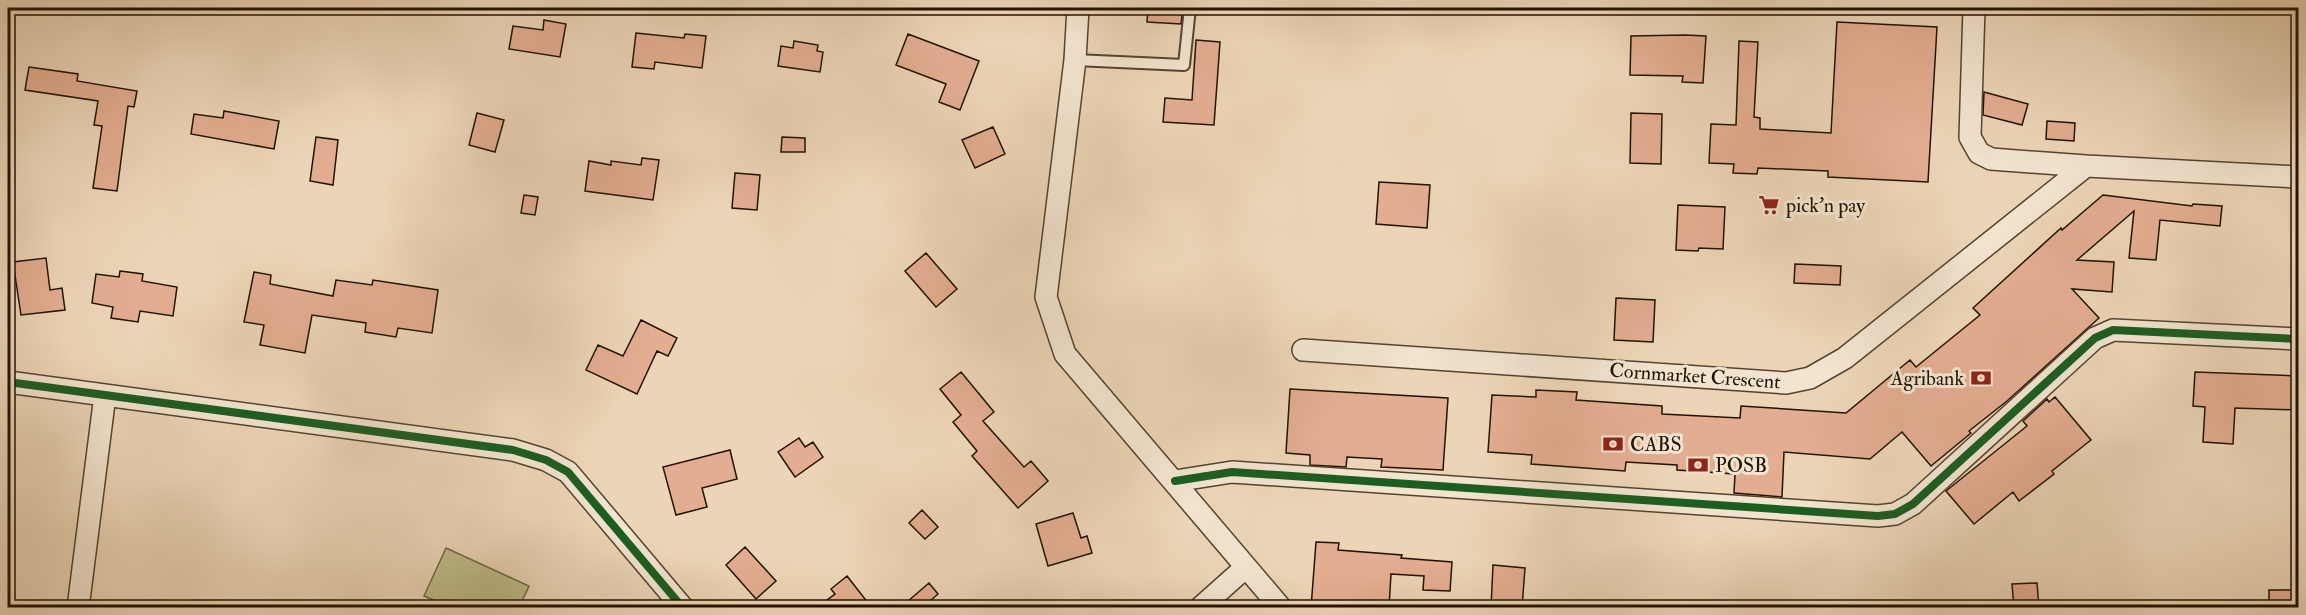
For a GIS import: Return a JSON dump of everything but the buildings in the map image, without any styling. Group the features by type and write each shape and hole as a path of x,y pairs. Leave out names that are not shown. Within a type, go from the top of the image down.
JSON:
{"street":[{"path":"1078,8 1075,60 1046,297 1065,354 1281,608"},
{"path":"1974,8 1970,137 1978,153 1991,159 2298,177"},
{"name":"Cornmarket Crescent","path":"1303,350 1786,383 1810,378 1845,358 2086,166"},
{"path":"1174,481 1232,472 1878,516 1895,514 1913,504 2095,338 2113,330 2298,339"},
{"path":"8,382 513,450 546,460 568,472 683,608"},
{"path":"78,608 105,395"},
{"path":"1200,608 1246,567"}],"lane":[{"path":"1075,60 1184,65 1190,8"}],"shaded area":[{"path":"446,548 529,586 519,607 450,607 424,596"}],"cycle path":[{"path":"1175,481 1232,472 1878,516 1895,514 1913,504 2095,338 2113,330 2298,339"},
{"path":"8,382 513,450 546,460 568,472 683,608"}],"place":[{"name":"pick'n pay","path":"1769,205"},
{"name":"Agribank","path":"1981,378"},
{"name":"CABS","path":"1613,444"},
{"name":"POSB","path":"1698,465"}]}
